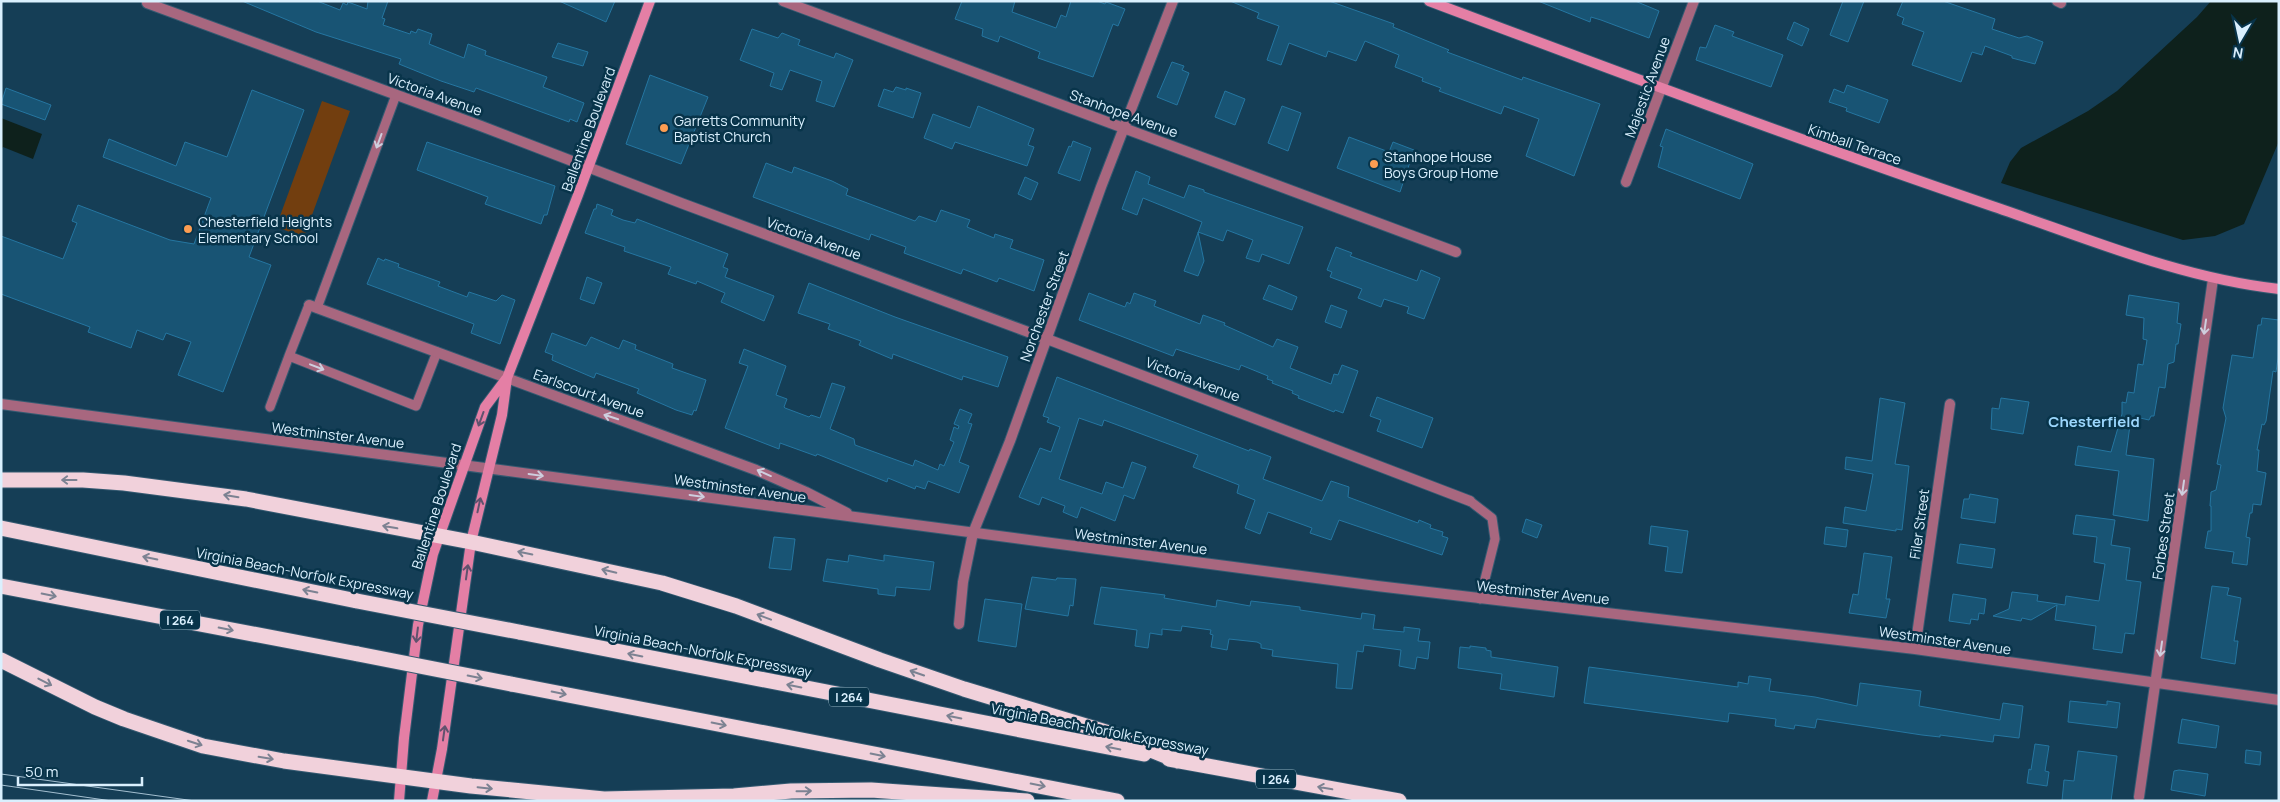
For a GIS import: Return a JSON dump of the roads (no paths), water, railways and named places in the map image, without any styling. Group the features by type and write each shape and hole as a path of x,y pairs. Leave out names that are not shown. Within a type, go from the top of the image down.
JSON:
{"highway":[{"path":"1,480 83,480 178,488 246,499 471,542 653,581 727,603 964,689 1110,733 1178,761"},
{"name":"Virginia Beach-Norfolk Expressway","path":"1,528 357,601 1178,761 1399,801"},
{"name":"I 264","path":"1,586 1116,801"},
{"path":"1,660 95,707 203,746 262,758 436,782 604,800 734,796 791,791 871,790 1027,801"}],"street":[{"name":"Ballentine Boulevard","path":"432,801 471,542 487,468 502,415 507,378 650,1"},
{"name":"Stanhope Avenue","path":"783,1 1456,252"},
{"name":"Norchester Street","path":"958,624 963,582 973,533 1047,339 1101,187 1173,1"},
{"name":"Kimball Terrace","path":"1429,1 1840,154 2168,266 2213,279 2279,289"},
{"name":"Majestic Avenue","path":"1626,182 1694,1"},
{"name":"Victoria Avenue","path":"147,3 1047,339 1470,501"},
{"name":"Forbes Street","path":"2140,797 2213,279"},
{"name":"Earlscourt Avenue","path":"313,307 756,470 806,492 855,518"},
{"name":"Ballentine Boulevard","path":"399,801 400,776 420,616 428,574 438,536 485,407 507,378"},
{"name":"Westminster Avenue","path":"1,404 1480,599 1691,621 1915,649 2279,700"},
{"name":"Filer Street","path":"1915,649 1950,404"}],"lane":[{"path":"270,407 289,356 313,307 396,95"},
{"path":"289,356 416,406 436,352"},
{"path":"1470,501 1492,518 1494,539 1480,599"}],"tram line":[{"path":"1,774 195,801"},
{"path":"1,785 112,801"}],"place":[{"name":"Garretts Community Baptist Church","path":"664,128"},
{"name":"Stanhope House Boys Group Home","path":"1374,164"},
{"name":"Chesterfield Heights Elementary School","path":"188,229"}],"district":[{"name":"Chesterfield","path":"2094,421"}]}
